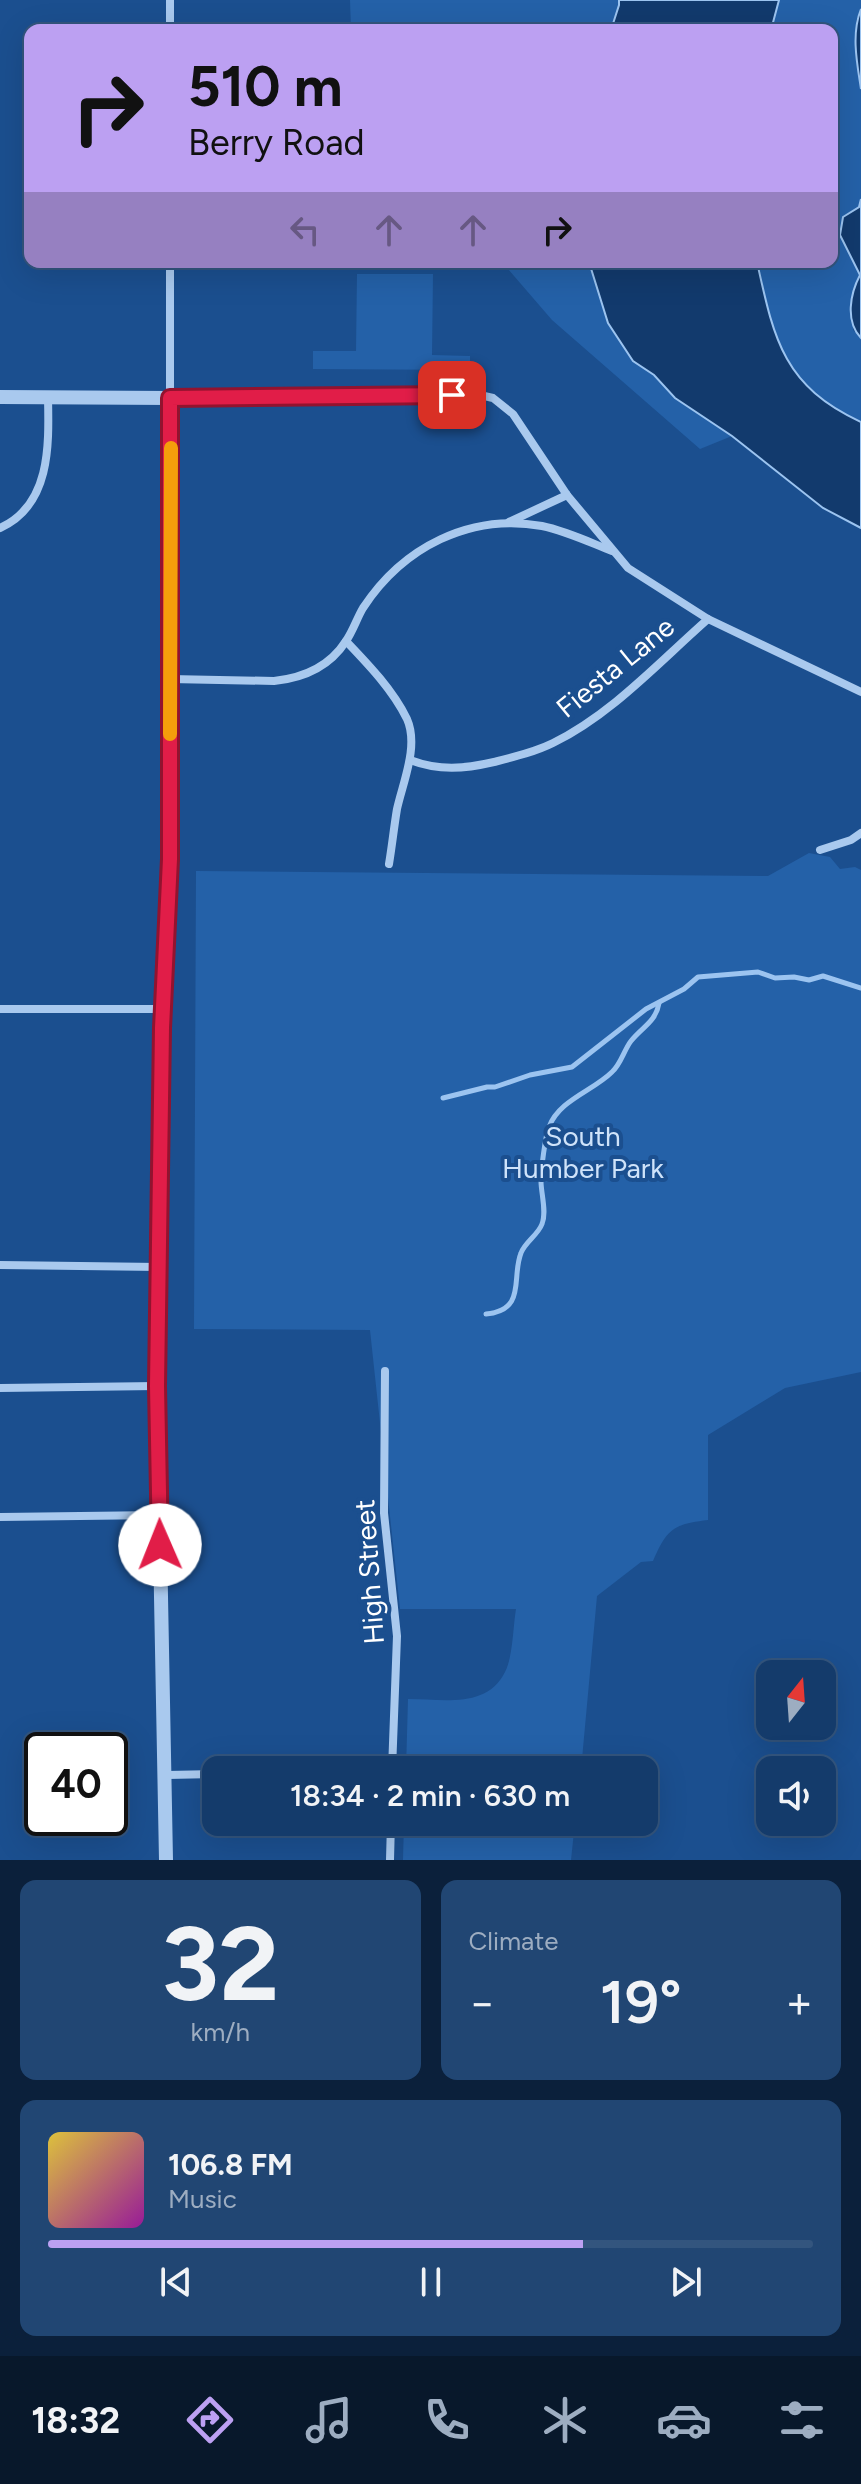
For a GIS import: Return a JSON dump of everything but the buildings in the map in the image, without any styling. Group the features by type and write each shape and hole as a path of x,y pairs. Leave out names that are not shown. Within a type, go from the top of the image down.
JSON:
{"street":[{"path":"170,0 170,24"},
{"path":"166,1860 167,1775 157,1386 163,1009 170,859 170,268"},
{"path":"0,397 480,395 493,398 524,427 567,495 628,568 708,619 861,692"},
{"path":"0,528 20,516 40,484 47,463 48,397"},
{"path":"508,522 567,495"},
{"path":"170,679 290,679 316,670 346,641 376,590 416,553 434,540 455,532 508,522 558,530 613,551"},
{"name":"Fiesta Lane","path":"410,760 429,768 469,768 551,744 609,707 708,619"},
{"path":"346,641 378,677 408,720 410,760 397,812 389,864"},
{"path":"820,850 851,840 861,833"},
{"path":"0,1009 163,1009"},
{"path":"0,1265 159,1267"},
{"name":"High Street","path":"385,1371 384,1513 397,1636 393,1756"},
{"path":"0,1388 157,1386"},
{"path":"0,1517 160,1515"},
{"path":"167,1775 202,1774"},
{"path":"390,1860 391,1836"}],"green space":[{"path":"350,0 618,0 619,5 613,24 351,24"},
{"path":"779,0 861,0 856,21 856,58 861,89 861,199 859,207 843,217 840,235 860,275 854,287 853,330 861,338 861,422 814,393 798,376 777,337 758,268 838,268 838,24 773,24"},
{"path":"507,268 591,268 608,323 633,361 654,375 675,398 732,436 700,449 552,320"},
{"path":"357,274 433,274 432,355 470,356 470,370 313,369 313,351 356,351"},
{"name":"South Humber Park","path":"809,853 830,857 840,869 855,867 861,870 861,1372 785,1388 708,1435 708,1520 673,1530 653,1561 641,1562 597,1596 582,1756 406,1756 408,1699 475,1697 497,1684 510,1658 516,1609 400,1609 370,1330 194,1329 196,871 768,876"},
{"path":"404,1836 574,1836 571,1860 403,1860"}],"shaded area":[{"path":"619,0 779,0 773,24 613,24"},
{"path":"861,9 861,89 856,38"},
{"path":"861,199 861,338 851,316 854,290 860,275 840,235 843,217 859,207"},
{"path":"591,268 758,268 777,337 798,376 814,393 861,422 861,528 823,508 732,436 675,398 654,375 633,361 608,323"}],"waterway":[{"path":"443,1098 572,1067 646,1009 684,989 698,977 758,972 775,978 809,980 823,976 861,988"},
{"path":"486,1314 499,1311 512,1300 521,1253 542,1224 542,1162 554,1118 568,1103 615,1069 631,1041 655,1015 659,1003"}],"slow traffic":[{"path":"170,734 171,448"}],"route":[{"path":"160,1545 157,1386 162,1028 170,859 170,398 452,395"}]}
